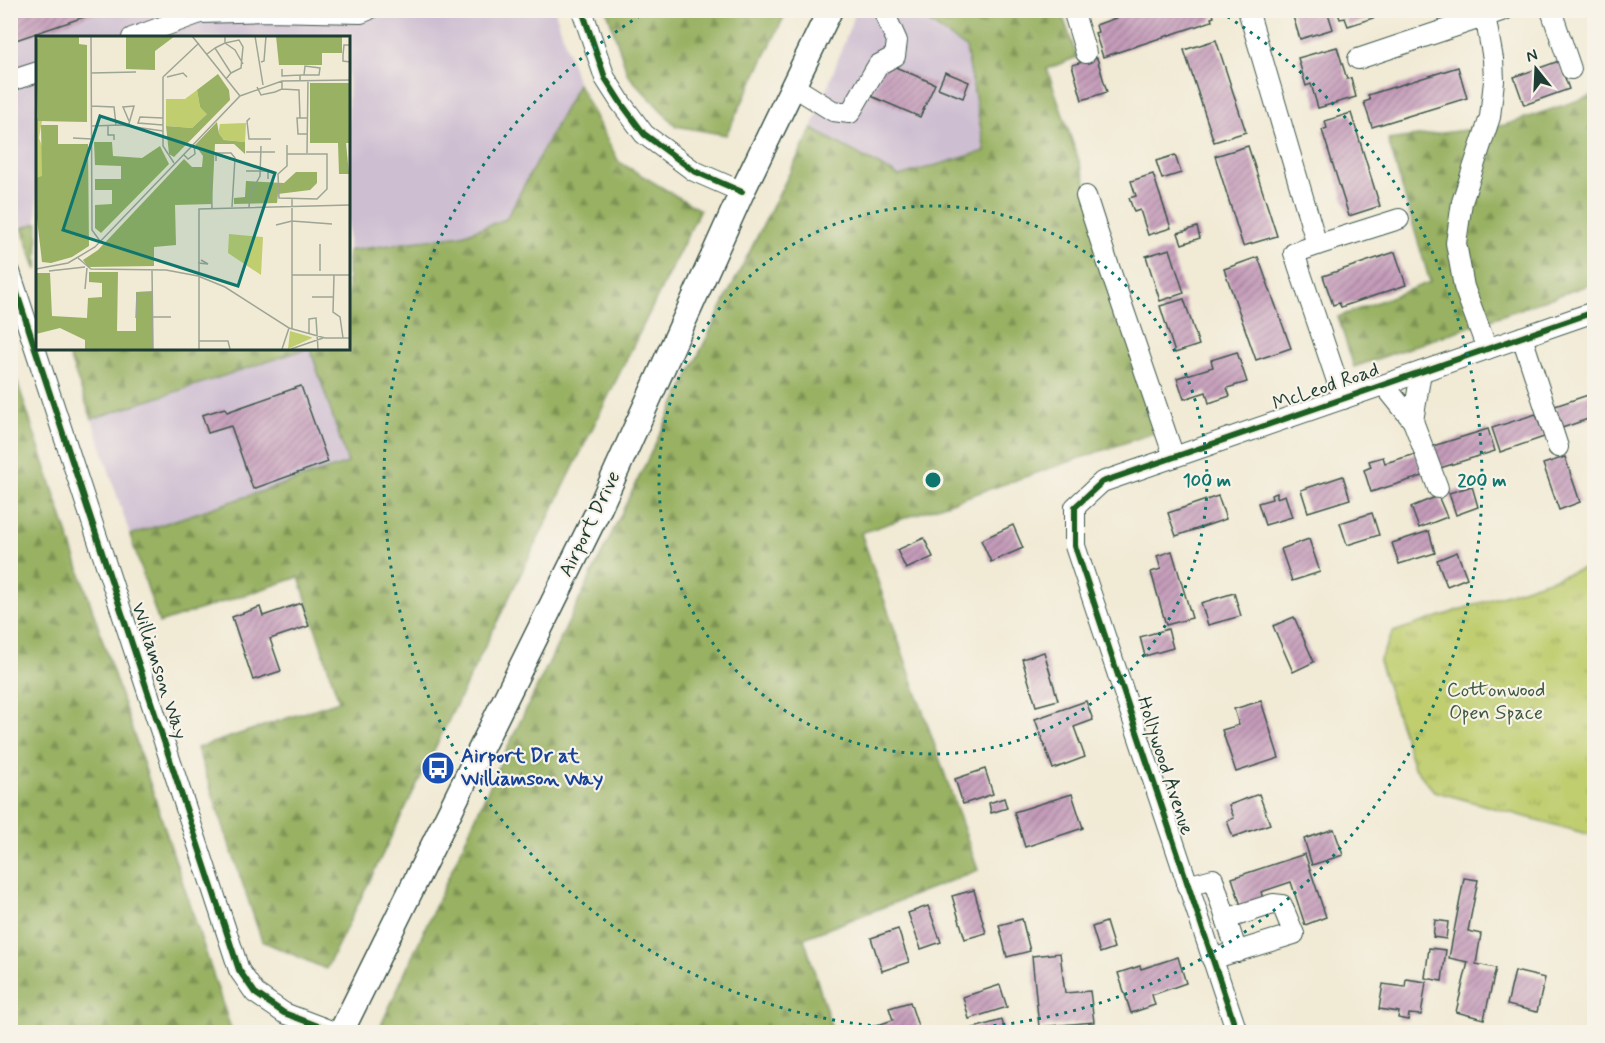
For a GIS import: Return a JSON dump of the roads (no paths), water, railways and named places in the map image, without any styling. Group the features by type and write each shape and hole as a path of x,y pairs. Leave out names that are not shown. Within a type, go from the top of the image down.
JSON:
{"main road":[{"name":"Airport Drive","path":"341,1032 600,507 742,192 830,10"}],"street":[{"path":"135,36 154,20 200,13 260,11 361,13 368,10"},
{"path":"582,10 605,78 644,134 694,171 742,192"},
{"path":"793,86 833,111 850,113 878,65 895,56 897,41 883,10"},
{"path":"1073,10 1086,53"},
{"path":"1248,10 1317,245"},
{"path":"1551,10 1571,69"},
{"path":"1358,59 1491,12 1494,81 1490,117 1462,202 1456,243 1464,287 1486,349"},
{"path":"10,81 36,73"},
{"path":"1086,196 1174,457"},
{"path":"1343,399 1294,253 1399,219"},
{"name":"Williamson Way","path":"10,272 239,970 255,993 284,1014 334,1032"},
{"name":"McLeod Road","path":"1075,507 1102,482 1594,312"},
{"path":"1522,337 1558,447"},
{"path":"1413,421 1421,372"},
{"path":"1384,385 1413,421 1438,488"},
{"name":"Hollywood Avenue","path":"1075,507 1075,546 1237,1032"},
{"path":"1187,886 1213,879 1237,952"},
{"path":"1212,959 1294,934 1282,905 1273,904 1226,919"}],"place":[{"name":"Airport Dr at Williamson Way","path":"438,768"}],"park label":[{"name":"Cottonwood Open Space","path":"1496,702"}]}
